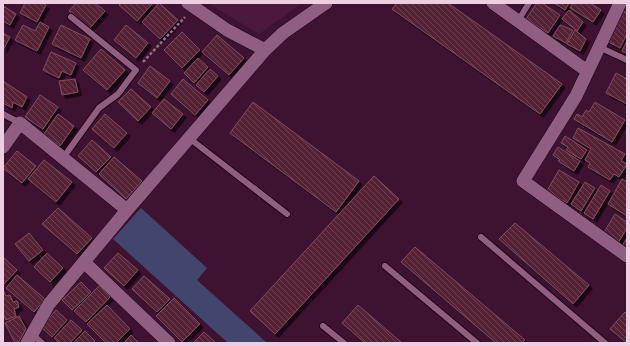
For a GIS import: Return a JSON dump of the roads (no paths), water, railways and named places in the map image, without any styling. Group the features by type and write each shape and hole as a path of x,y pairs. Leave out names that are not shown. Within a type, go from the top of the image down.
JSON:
{"street":[{"path":"29,339 49,304 127,210 265,50 283,34 326,3"},
{"path":"493,3 587,71"},
{"path":"620,3 576,96 523,180 627,256"},
{"path":"191,5 227,30 265,50"},
{"path":"3,147 20,123 127,210"},
{"path":"84,262 169,343"}],"lane":[{"path":"518,21 529,3"},
{"path":"63,158 99,108 118,94 136,70 71,17"},
{"path":"599,47 627,60"},
{"path":"3,114 20,123"},
{"path":"189,138 287,214"},
{"path":"481,237 605,343"},
{"path":"385,266 477,343"},
{"path":"323,326 344,343"},
{"path":"29,339 42,343"}]}
